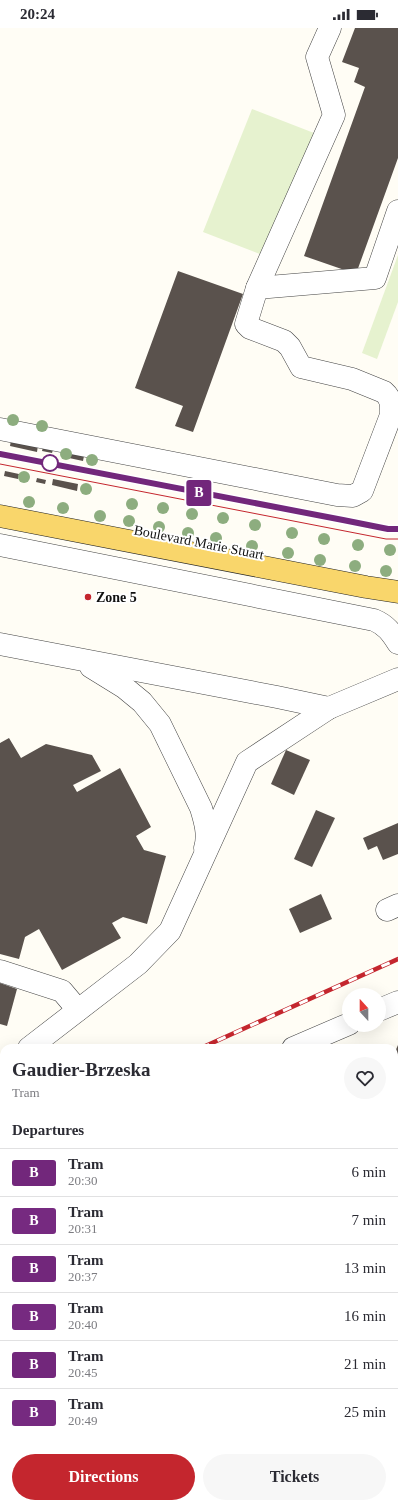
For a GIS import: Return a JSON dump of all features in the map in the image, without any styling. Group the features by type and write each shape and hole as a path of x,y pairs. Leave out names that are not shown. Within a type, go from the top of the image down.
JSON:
{"main road":[{"name":"Boulevard Marie Stuart","path":"0,504 368,575 398,579"},
{"path":"0,516 398,592"}],"street":[{"path":"0,429 338,495 353,496 362,491 391,415 391,402 388,396 384,392 352,379 301,367 290,347 284,341 250,328 246,324 257,288 334,115 317,57 330,28"},
{"path":"257,288 375,278 398,211"},
{"path":"0,545 374,620 384,624 398,642"},
{"path":"0,644 328,708"},
{"path":"79,660 125,688 142,702 160,724 201,808 206,822 207,843 203,858"},
{"path":"34,1044 138,964 170,931 247,762 328,708 398,679"},
{"path":"0,971 62,991 78,1010"},
{"path":"386,1007 398,1002"},
{"path":"302,1044 342,1027"}],"green space":[{"path":"252,109 314,133 265,256 203,232"},
{"path":"398,255 398,302 377,359 362,353"}],"building":[{"path":"355,28 398,28 398,158 356,274 304,256 365,87 354,82 359,68 342,62"},
{"path":"178,271 243,294 193,432 175,426 183,406 135,388"},
{"path":"11,440 38,445 37,452 10,446"},
{"path":"43,447 53,450 52,453 42,451"},
{"path":"70,453 84,456 83,461 69,458"},
{"path":"5,471 19,474 18,479 4,476"},
{"path":"37,478 46,480 45,484 36,482"},
{"path":"53,479 78,484 77,491 52,485"},
{"path":"9,738 21,758 46,744 92,755 101,771 73,785 77,792 120,768 151,827 136,836 144,850 166,856 147,924 123,917 112,923 121,938 62,970 39,929 25,937 19,959 0,954 0,743"},
{"path":"286,750 310,760 294,795 271,784"},
{"path":"316,810 335,818 312,867 294,859"},
{"path":"398,823 398,854 383,860 377,846 368,850 363,838"},
{"path":"321,894 332,919 300,933 289,909"},
{"path":"0,983 17,989 7,1026 0,1024"}],"tram line":[{"path":"0,454 388,529 398,529"},
{"name":"B","path":"0,454 388,529 398,529"},
{"path":"0,464 386,539 398,539"}],"railway":[{"path":"210,1044 398,959"}],"place":[{"name":"Zone 5","path":"88,597"}]}
